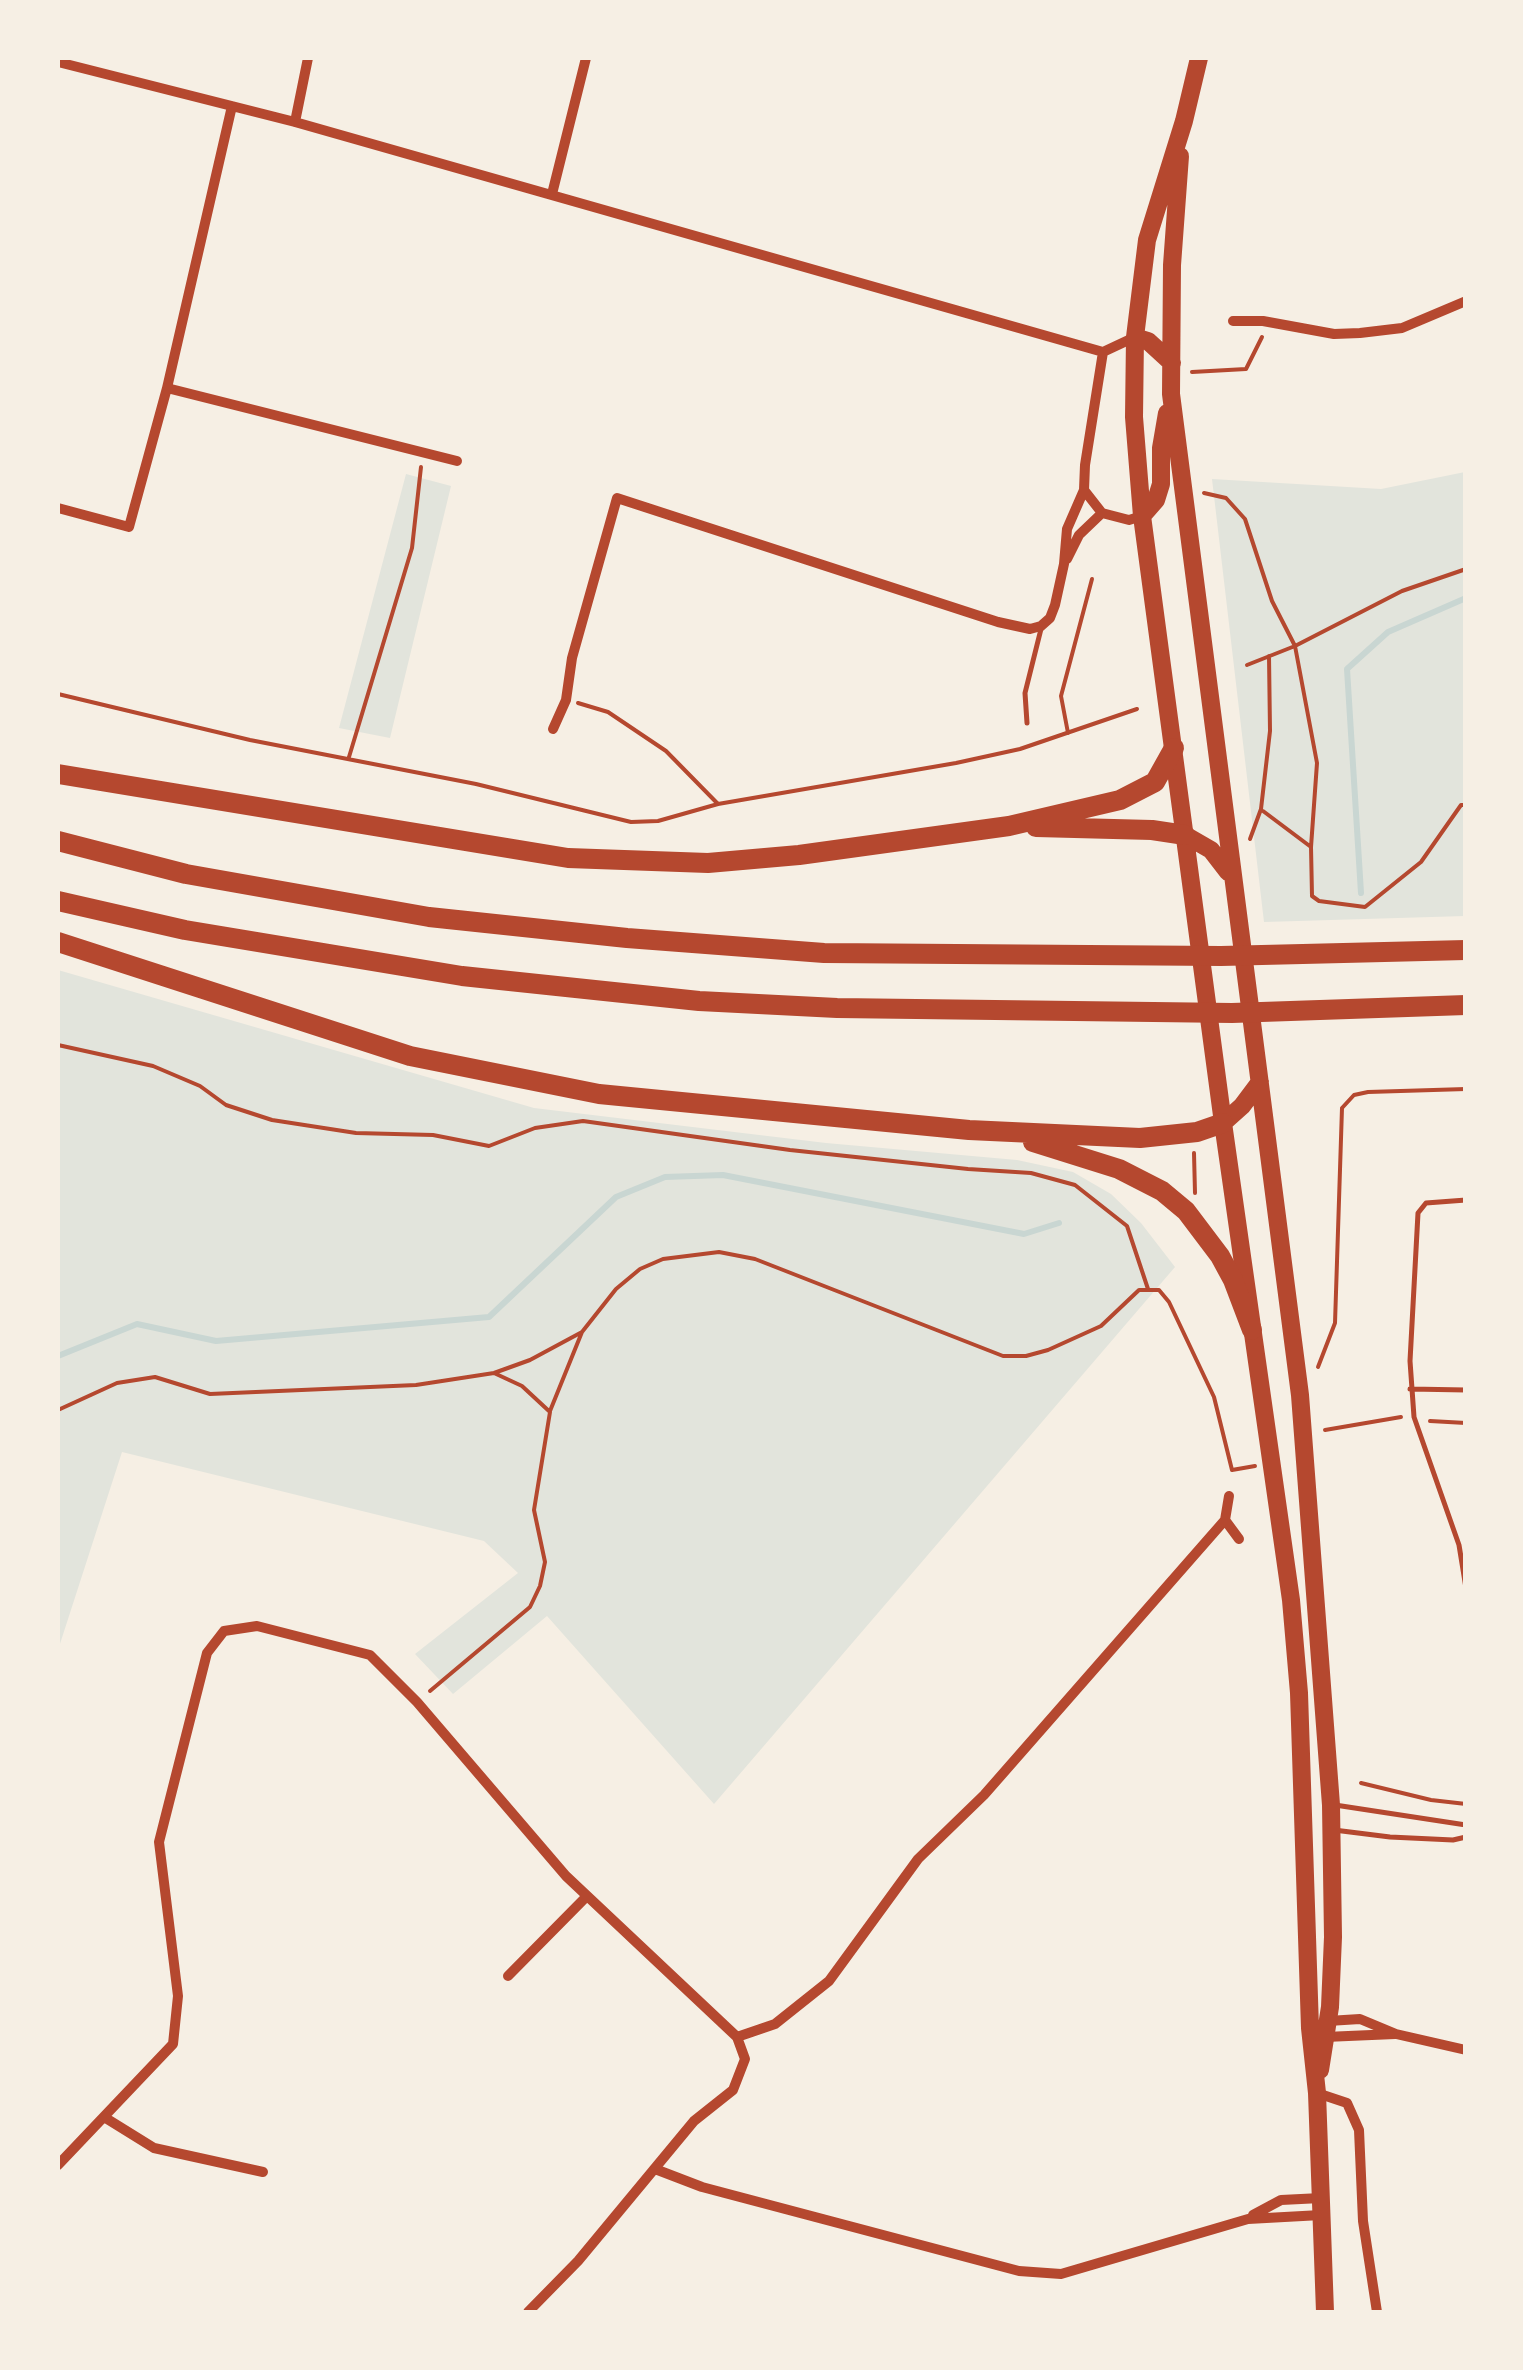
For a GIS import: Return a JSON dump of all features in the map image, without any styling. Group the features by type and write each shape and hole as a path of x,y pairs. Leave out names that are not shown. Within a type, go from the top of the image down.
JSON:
{"highway":[{"path":"58,774 526,852 604,861 708,863 799,855 1009,826 1137,794 1155,782 1174,748"},
{"path":"1009,826 1152,830 1184,835"},
{"path":"58,840 186,874 429,917 627,938 824,953 1221,956 1466,950"},
{"path":"58,901 184,930 462,976 699,1001 837,1008 1232,1013 1466,1005"},
{"path":"58,942 410,1056 599,1094 969,1130 1140,1138 1197,1132 1223,1122"},
{"path":"969,1130 1075,1153 1120,1169 1162,1191 1204,1230 1233,1280 1252,1330"}],"main road":[{"path":"1198,58 1184,121 1147,240 1135,337 1134,416 1142,516 1184,835 1291,1600 1298,1674 1301,1816 1321,2029"},
{"path":"1184,121 1172,265 1172,394 1300,1395 1330,1804 1334,1910 1317,2093 1325,2312"},
{"path":"1135,337 1148,341 1172,362"},
{"path":"1142,516 1156,500 1161,484 1161,448 1172,394"},
{"path":"1184,835 1204,844 1220,858 1233,886"},
{"path":"1223,1122 1242,1106 1260,1082"},
{"path":"1301,1816 1330,1804"},
{"path":"1301,1816 1331,1830"}],"street":[{"path":"295,122 308,58"},
{"path":"552,194 586,58"},
{"path":"58,62 295,122 1103,352 1135,337"},
{"path":"58,508 129,527 167,388 232,106"},
{"path":"1233,322 1270,322 1334,334 1371,332 1402,328 1466,301"},
{"path":"553,729 566,700 572,658 617,498 998,622 1030,628 1042,626 1055,605 1067,529 1084,490 1103,352"},
{"path":"167,388 456,461"},
{"path":"1084,490 1102,513 1129,520 1142,516"},
{"path":"1064,564 1080,535 1102,513"},
{"path":"737,2038 775,2024 829,1981 918,1859 984,1795 1226,1520 1230,1496"},
{"path":"1226,1520 1239,1539"},
{"path":"58,2165 173,2044 178,1996 159,1842 207,1653 224,1631 257,1626 370,1655 416,1702 566,1876 737,2038 745,2059 734,2090 694,2121 578,2261 528,2312"},
{"path":"508,1976 588,1896"},
{"path":"1321,2029 1360,2019 1396,2034 1466,2050"},
{"path":"1317,2093 1346,2103 1359,2130 1362,2221 1378,2312"},
{"path":"104,2117 154,2148 262,2172"},
{"path":"655,2169 702,2187 1033,2272 1061,2274 1248,2219 1321,2206"},
{"path":"1248,2219 1280,2200 1321,2206"}],"lane":[{"path":"1027,724 1025,693 1042,626"},
{"path":"1466,1200 1426,1203 1418,1213 1410,1388 1414,1417 1460,1545 1466,1588"},
{"path":"1410,1388 1466,1390"},
{"path":"1330,1804 1466,1825"},
{"path":"1331,1830 1390,1837 1466,1837"}],"path":[{"path":"1192,372 1246,369 1270,322"},
{"path":"349,757 412,548 423,452"},
{"path":"1204,493 1226,498 1245,518 1272,601 1295,646 1317,763 1312,896 1318,901 1365,907 1421,862 1460,806 1466,805"},
{"path":"1247,664 1295,646 1402,591 1466,569"},
{"path":"1068,733 1061,696 1092,579"},
{"path":"1246,848 1261,809 1270,731 1269,656"},
{"path":"58,694 250,740 476,784 631,822 956,764 1020,749 1137,709"},
{"path":"566,700 608,712 666,750 718,804"},
{"path":"1261,809 1311,846"},
{"path":"58,1045 154,1066 200,1086 226,1105 272,1120 356,1133 433,1135 489,1146 535,1128 582,1122 968,1170 1031,1172 1076,1185 1127,1226 1148,1291"},
{"path":"1318,1367 1335,1324 1342,1108 1354,1095 1368,1092 1466,1089"},
{"path":"1193,1202 1197,1180 1194,1147"},
{"path":"416,1702 530,1607 545,1562 534,1510 550,1412 582,1332 616,1289 640,1269 664,1259 719,1252 755,1258 1003,1356 1037,1353 1102,1326 1139,1290 1159,1290 1169,1302 1214,1396 1232,1470 1271,1464"},
{"path":"58,1410 117,1384 156,1377 210,1394 416,1385 494,1373 530,1360 582,1332"},
{"path":"494,1373 522,1386 550,1412"},
{"path":"1325,1430 1339,1426"},
{"path":"1360,1784 1466,1804"}],"shaded area":[{"path":"1465,472 1465,916 1264,922 1212,479 1381,489"},
{"path":"406,474 451,486 390,738 339,728"},
{"path":"58,970 534,1108 826,1143 1017,1160 1073,1172 1111,1194 1141,1223 1175,1267 714,1804 547,1616 453,1694 415,1654 518,1573 484,1541 122,1452 58,1650"}],"waterway":[{"path":"1361,893 1347,669 1388,632 1466,598"},
{"path":"58,1356 137,1324 216,1341 489,1317 616,1197 665,1177 723,1175 1024,1234 1059,1223"}]}
